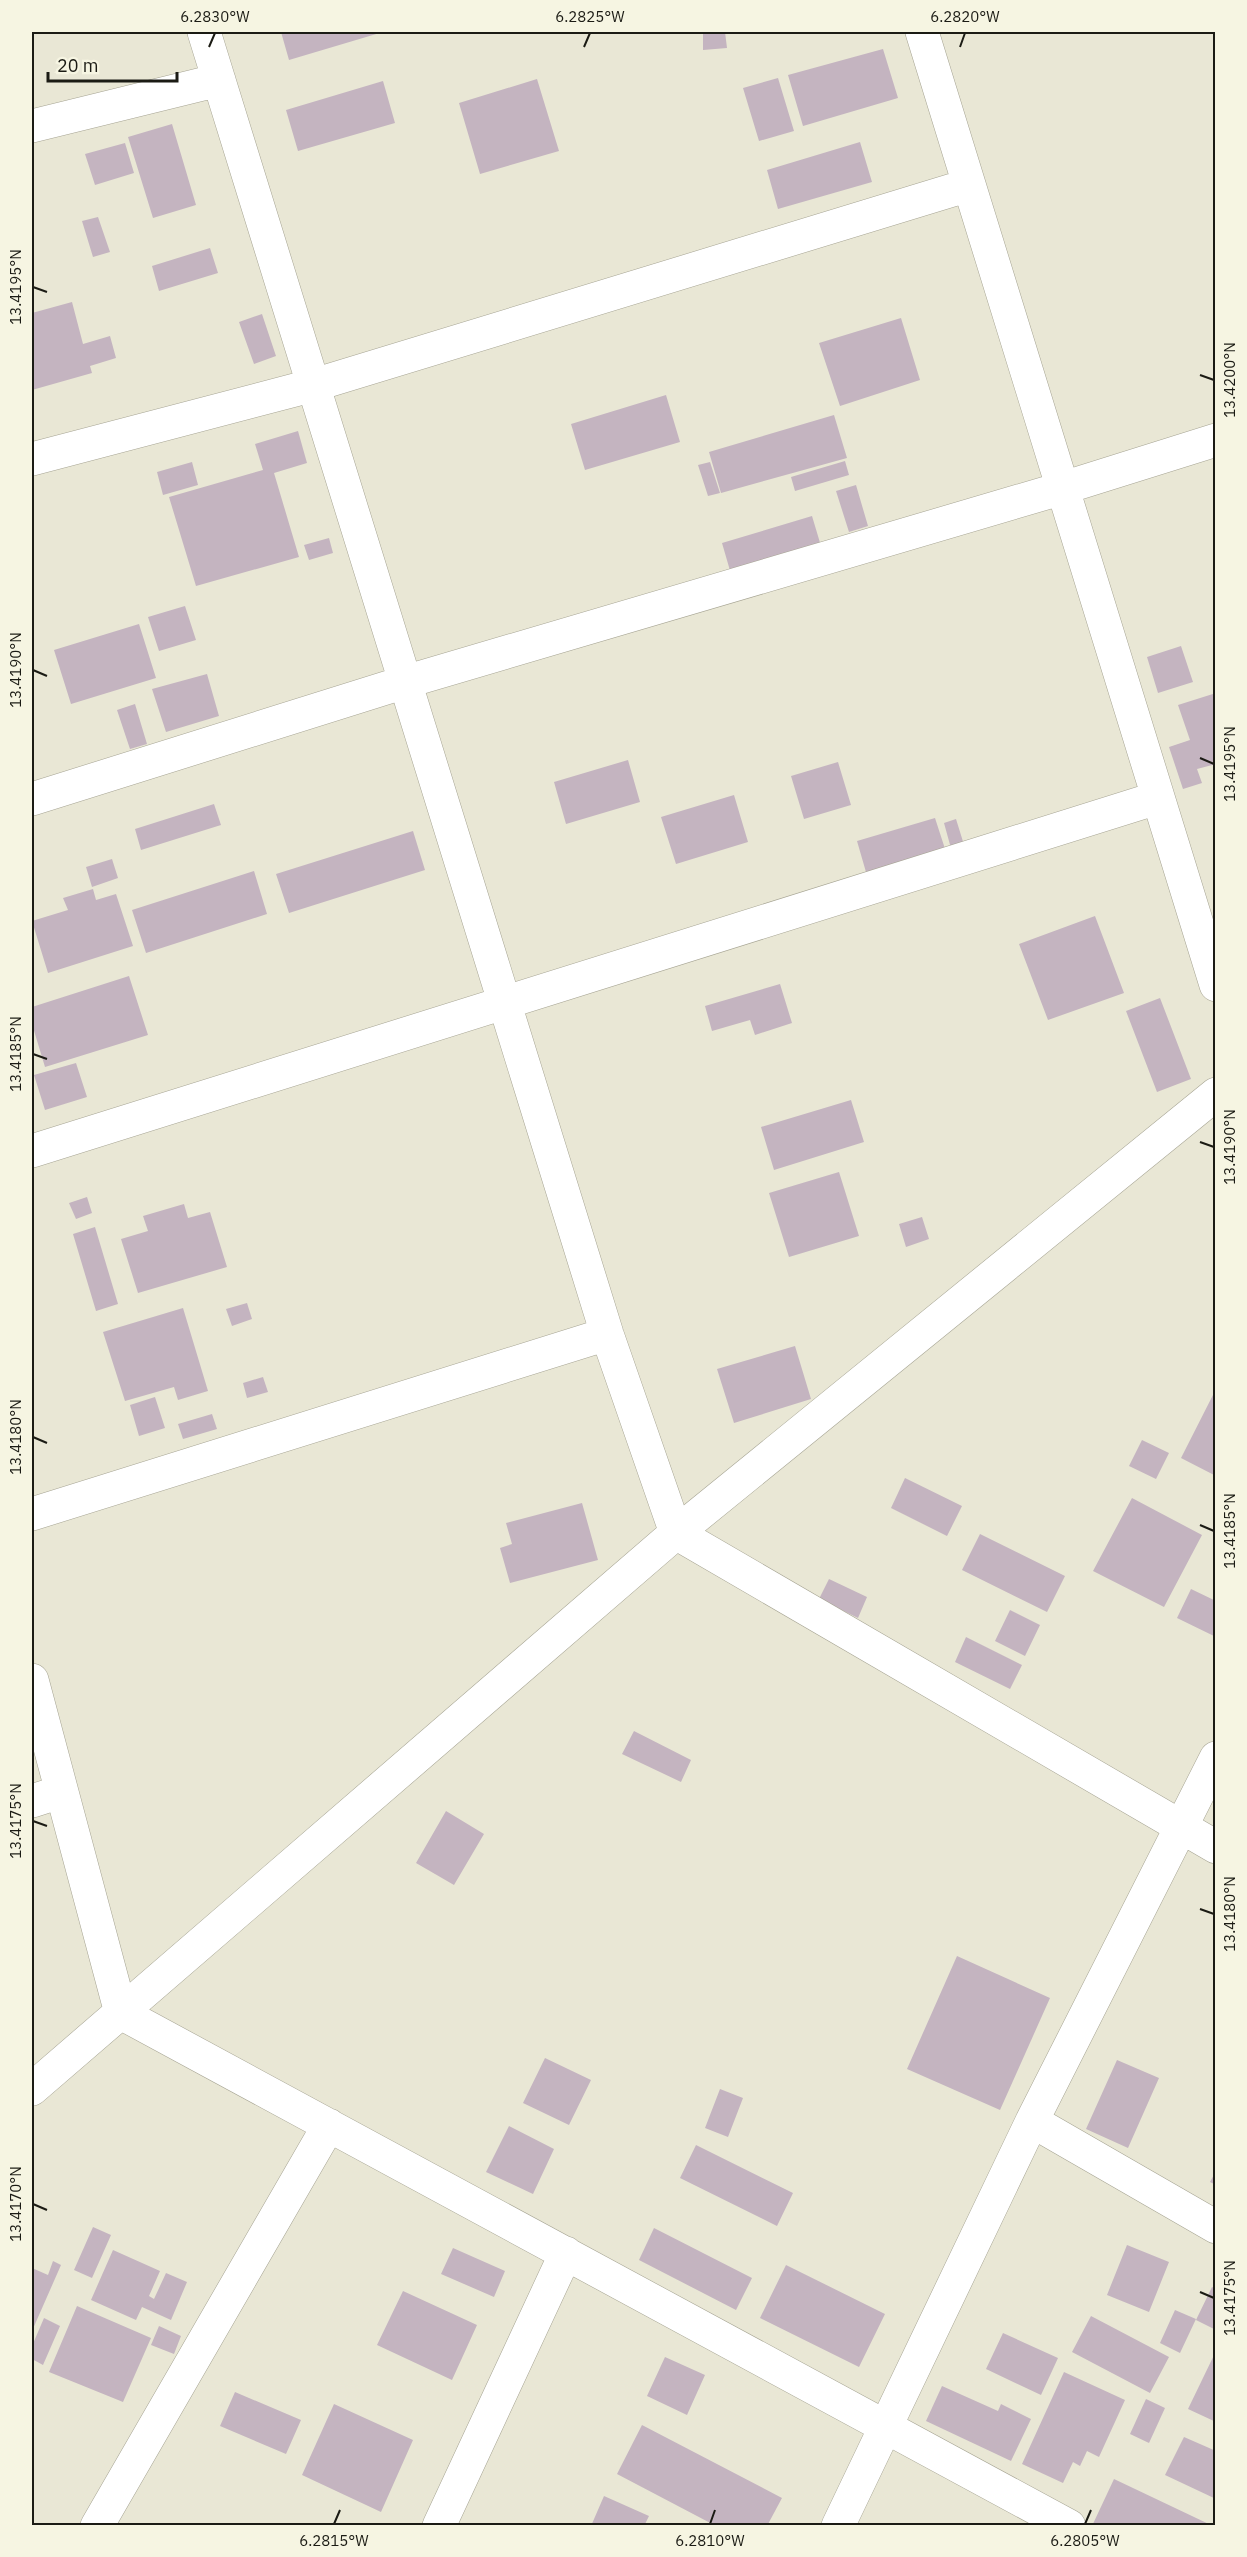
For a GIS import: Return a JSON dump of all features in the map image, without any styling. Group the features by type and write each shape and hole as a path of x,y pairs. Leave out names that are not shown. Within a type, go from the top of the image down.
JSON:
{"street":[{"path":"204,32 607,1334 676,1533 1215,1847"},
{"path":"922,32 1215,985"},
{"path":"32,126 219,80"},
{"path":"32,459 314,385 969,185"},
{"path":"32,799 405,682 1062,488 1215,440"},
{"path":"32,1151 1157,798"},
{"path":"32,2089 676,1533 1215,1094"},
{"path":"32,1514 607,1334"},
{"path":"32,1680 46,1796 121,2013 1069,2526"},
{"path":"838,2526 1032,2121 1182,1828 1215,1758"},
{"path":"1032,2121 1215,2227"},
{"path":"97,2526 329,2125"},
{"path":"439,2526 566,2253"}],"building":[{"path":"281,32 383,32 289,60"},
{"path":"703,32 725,32 727,48 703,50"},
{"path":"883,49 898,98 803,126 788,75"},
{"path":"778,78 794,131 759,141 743,88"},
{"path":"537,79 559,151 480,174 459,103"},
{"path":"383,81 395,123 298,151 286,110"},
{"path":"172,124 196,205 153,218 128,137"},
{"path":"860,142 872,182 778,209 767,170"},
{"path":"125,143 134,173 95,185 85,154"},
{"path":"98,217 110,252 93,257 82,221"},
{"path":"210,248 218,273 159,291 152,266"},
{"path":"72,302 83,344 110,336 116,358 90,366 92,373 32,390 32,313"},
{"path":"262,314 276,356 254,364 239,322"},
{"path":"901,318 920,380 840,406 819,343"},
{"path":"666,395 680,442 585,470 571,424"},
{"path":"834,415 847,458 721,493 709,452"},
{"path":"298,431 307,463 274,473 299,557 196,586 169,497 263,470 255,444"},
{"path":"845,461 849,475 795,491 791,477"},
{"path":"192,462 198,485 163,495 157,472"},
{"path":"710,462 720,493 708,496 698,465"},
{"path":"856,485 868,526 849,532 836,491"},
{"path":"812,516 821,546 731,574 722,543"},
{"path":"329,538 333,553 309,560 304,545"},
{"path":"185,606 196,640 159,651 148,617"},
{"path":"139,624 156,678 71,704 54,650"},
{"path":"1181,646 1193,682 1158,693 1147,657"},
{"path":"207,674 219,716 166,732 152,689"},
{"path":"1216,693 1216,764 1197,769 1202,783 1183,789 1169,747 1190,740 1178,705"},
{"path":"135,704 147,744 130,749 117,710"},
{"path":"628,760 640,802 566,824 554,782"},
{"path":"838,762 851,805 804,819 791,776"},
{"path":"734,795 748,842 676,864 661,817"},
{"path":"214,804 221,825 141,850 135,829"},
{"path":"935,818 947,855 868,879 857,841"},
{"path":"956,819 965,848 952,852 944,823"},
{"path":"413,831 425,870 289,913 276,874"},
{"path":"112,859 118,878 92,887 86,867"},
{"path":"254,871 267,914 146,953 132,910"},
{"path":"93,889 96,900 116,894 133,946 48,973 32,921 68,910 63,898"},
{"path":"1095,916 1124,993 1048,1020 1019,944"},
{"path":"129,976 148,1035 45,1067 32,1024 32,1007"},
{"path":"780,984 792,1023 755,1035 750,1020 712,1031 705,1006"},
{"path":"1160,998 1191,1079 1157,1092 1126,1011"},
{"path":"76,1063 87,1097 45,1110 34,1075"},
{"path":"851,1100 864,1142 774,1170 761,1127"},
{"path":"839,1172 859,1236 789,1257 769,1193"},
{"path":"87,1197 92,1213 76,1219 69,1203"},
{"path":"184,1204 188,1218 210,1212 227,1267 138,1293 121,1239 148,1231 143,1216"},
{"path":"922,1217 929,1239 906,1247 899,1224"},
{"path":"95,1227 118,1304 96,1311 73,1234"},
{"path":"247,1303 252,1319 232,1326 226,1309"},
{"path":"183,1308 208,1391 178,1400 174,1387 125,1401 103,1332"},
{"path":"795,1346 811,1399 734,1423 717,1369"},
{"path":"263,1377 268,1392 247,1398 243,1383"},
{"path":"1216,1389 1216,1476 1181,1458"},
{"path":"155,1397 165,1428 139,1436 130,1405"},
{"path":"212,1414 217,1429 183,1439 178,1424"},
{"path":"1142,1440 1169,1453 1156,1479 1129,1466"},
{"path":"905,1478 962,1506 947,1536 891,1508"},
{"path":"1132,1498 1202,1535 1164,1607 1093,1571"},
{"path":"582,1503 598,1560 510,1583 500,1548 512,1544 506,1523"},
{"path":"980,1534 1065,1576 1047,1612 962,1570"},
{"path":"829,1579 867,1597 858,1618 819,1599"},
{"path":"1191,1589 1216,1601 1216,1637 1177,1618"},
{"path":"1010,1610 1040,1625 1025,1656 995,1641"},
{"path":"966,1637 1022,1665 1010,1689 955,1662"},
{"path":"634,1731 691,1760 681,1782 622,1754"},
{"path":"446,1811 484,1834 454,1885 416,1863"},
{"path":"957,1956 1050,1998 1000,2110 907,2069"},
{"path":"545,2058 591,2080 569,2125 523,2103"},
{"path":"1117,2060 1159,2078 1128,2148 1086,2129"},
{"path":"720,2089 743,2098 728,2137 705,2128"},
{"path":"509,2126 554,2149 533,2194 486,2172"},
{"path":"696,2145 793,2193 777,2226 680,2178"},
{"path":"1216,2171 1216,2185 1210,2182"},
{"path":"93,2227 111,2235 92,2278 74,2270"},
{"path":"654,2228 752,2278 736,2310 639,2260"},
{"path":"1127,2245 1169,2262 1149,2312 1107,2295"},
{"path":"453,2248 505,2271 494,2297 441,2274"},
{"path":"113,2250 160,2271 149,2296 154,2299 166,2273 187,2282 171,2320 142,2307 136,2320 91,2300"},
{"path":"53,2261 61,2265 32,2331 32,2268 48,2275"},
{"path":"786,2265 885,2314 859,2367 760,2318"},
{"path":"1212,2287 1216,2289 1216,2330 1196,2320"},
{"path":"403,2291 477,2325 452,2380 377,2345"},
{"path":"77,2306 151,2338 123,2402 49,2372"},
{"path":"1175,2310 1196,2319 1180,2353 1160,2343"},
{"path":"1091,2316 1169,2357 1150,2393 1072,2352"},
{"path":"44,2318 60,2326 43,2365 32,2359 32,2346"},
{"path":"159,2326 181,2336 174,2354 151,2345"},
{"path":"1003,2333 1058,2358 1041,2395 986,2369"},
{"path":"1216,2351 1216,2422 1188,2409"},
{"path":"665,2357 705,2375 687,2415 647,2396"},
{"path":"1064,2372 1125,2400 1099,2457 1087,2451 1080,2466 1073,2462 1063,2483 1022,2464"},
{"path":"942,2386 998,2411 1001,2404 1031,2419 1011,2461 926,2421"},
{"path":"235,2392 301,2420 286,2454 220,2426"},
{"path":"1146,2399 1165,2408 1149,2443 1130,2434"},
{"path":"334,2404 413,2440 381,2512 302,2475"},
{"path":"642,2425 782,2498 767,2526 716,2526 617,2474"},
{"path":"1184,2437 1216,2451 1216,2499 1165,2475"},
{"path":"1114,2479 1213,2526 1092,2526"},
{"path":"604,2496 649,2516 644,2526 591,2526"}]}
